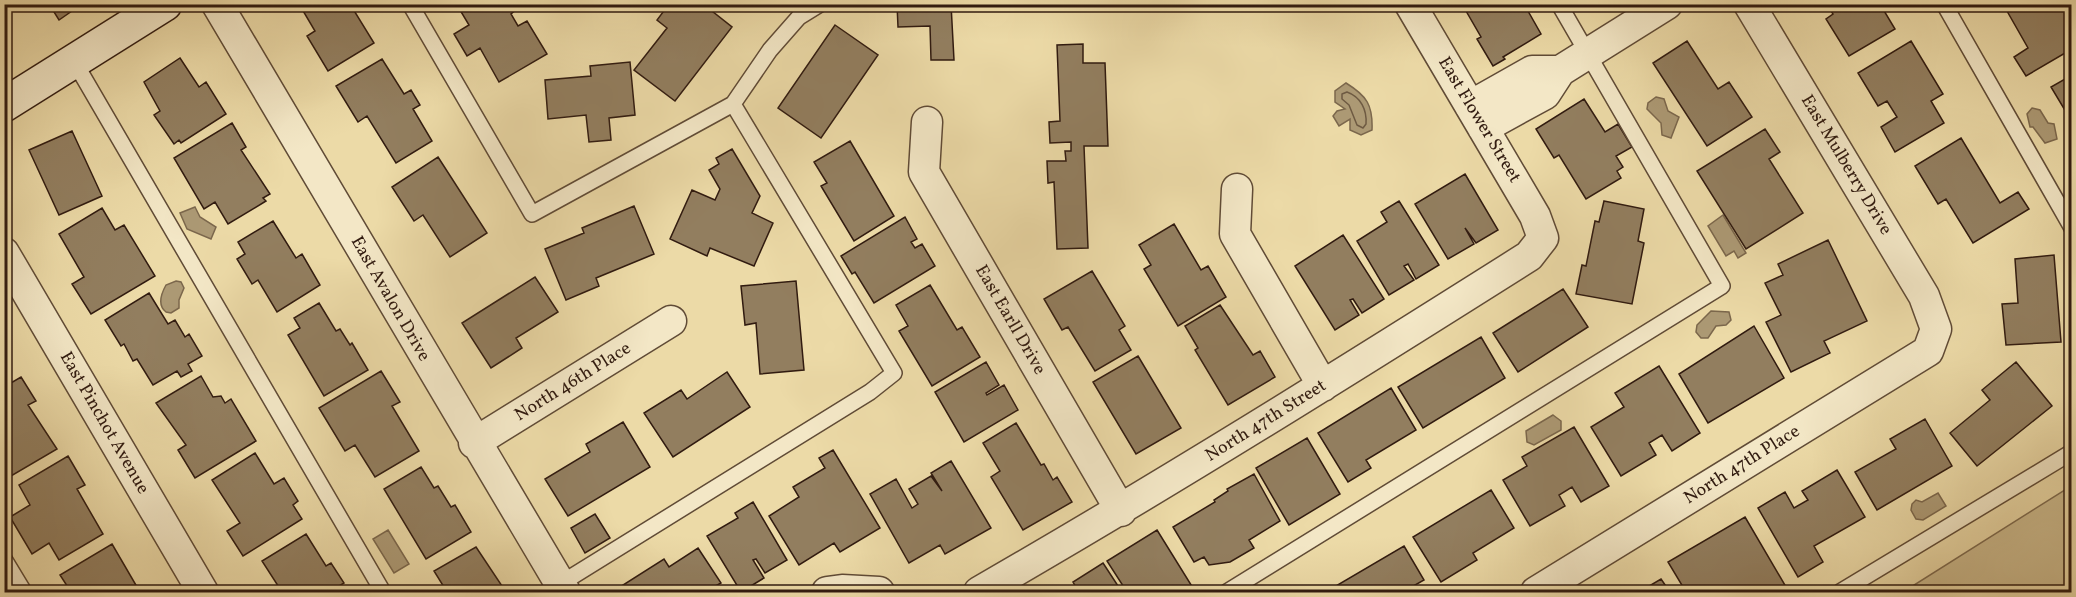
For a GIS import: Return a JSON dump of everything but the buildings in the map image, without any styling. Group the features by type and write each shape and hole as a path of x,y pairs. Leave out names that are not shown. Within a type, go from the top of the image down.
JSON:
{"street":[{"path":"4,105 165,4"},
{"name":"East Avalon Drive","path":"216,4 474,443 562,588"},
{"name":"East Flower Street","path":"1410,4 1535,216 1544,238"},
{"path":"1477,117 1532,71 1560,71 1667,4"},
{"name":"East Mulberry Drive","path":"1749,4 1924,296 1936,329"},
{"name":"East Earll Drive","path":"927,122 924,172 1121,511"},
{"path":"1237,189 1235,234 1323,386"},
{"name":"North 47th Street","path":"979,592 1121,511 1323,386 1529,256 1544,238"},
{"name":"East Pinchot Avenue","path":"4,252 203,592"},
{"name":"North 46th Place","path":"474,443 671,321"},
{"name":"North 47th Place","path":"1536,592 1928,351 1936,329"},
{"path":"827,592 842,590 879,592"}],"lane":[{"path":"410,4 532,214 733,104 796,11 820,4"},
{"path":"1227,592 1722,286 1559,4"},
{"path":"1944,4 2072,228"},
{"path":"74,61 383,592"},
{"path":"562,588 870,392 894,373 733,104"},
{"path":"1840,592 2072,452"},
{"path":"4,559 24,592"}],"shaded area":[{"path":"2071,486 2071,592 1903,592"}],"water":[{"path":"1346,83 1364,97 1370,108 1372,130 1361,135 1350,130 1350,119 1339,126 1333,116 1337,111 1345,109 1335,102 1335,91"},
{"path":"1656,97 1664,99 1668,111 1679,117 1671,138 1662,135 1661,123 1647,109 1648,103"},
{"path":"2032,108 2040,110 2048,123 2054,124 2057,139 2045,143 2033,127 2030,127 2027,114"},
{"path":"195,207 200,217 216,227 211,239 187,229 180,213"},
{"path":"1723,215 1746,253 1738,258 1734,251 1726,256 1708,226"},
{"path":"176,281 181,282 184,288 179,300 179,308 171,313 166,312 161,303 161,296 166,285"},
{"path":"1711,311 1729,312 1731,320 1726,325 1716,326 1708,338 1701,338 1696,332 1697,325"},
{"path":"1553,415 1561,421 1561,430 1534,445 1527,442 1526,431"},
{"path":"1938,493 1946,506 1923,520 1916,519 1911,510 1912,504 1916,500 1922,502"},
{"path":"388,530 409,564 394,573 373,539"}]}
